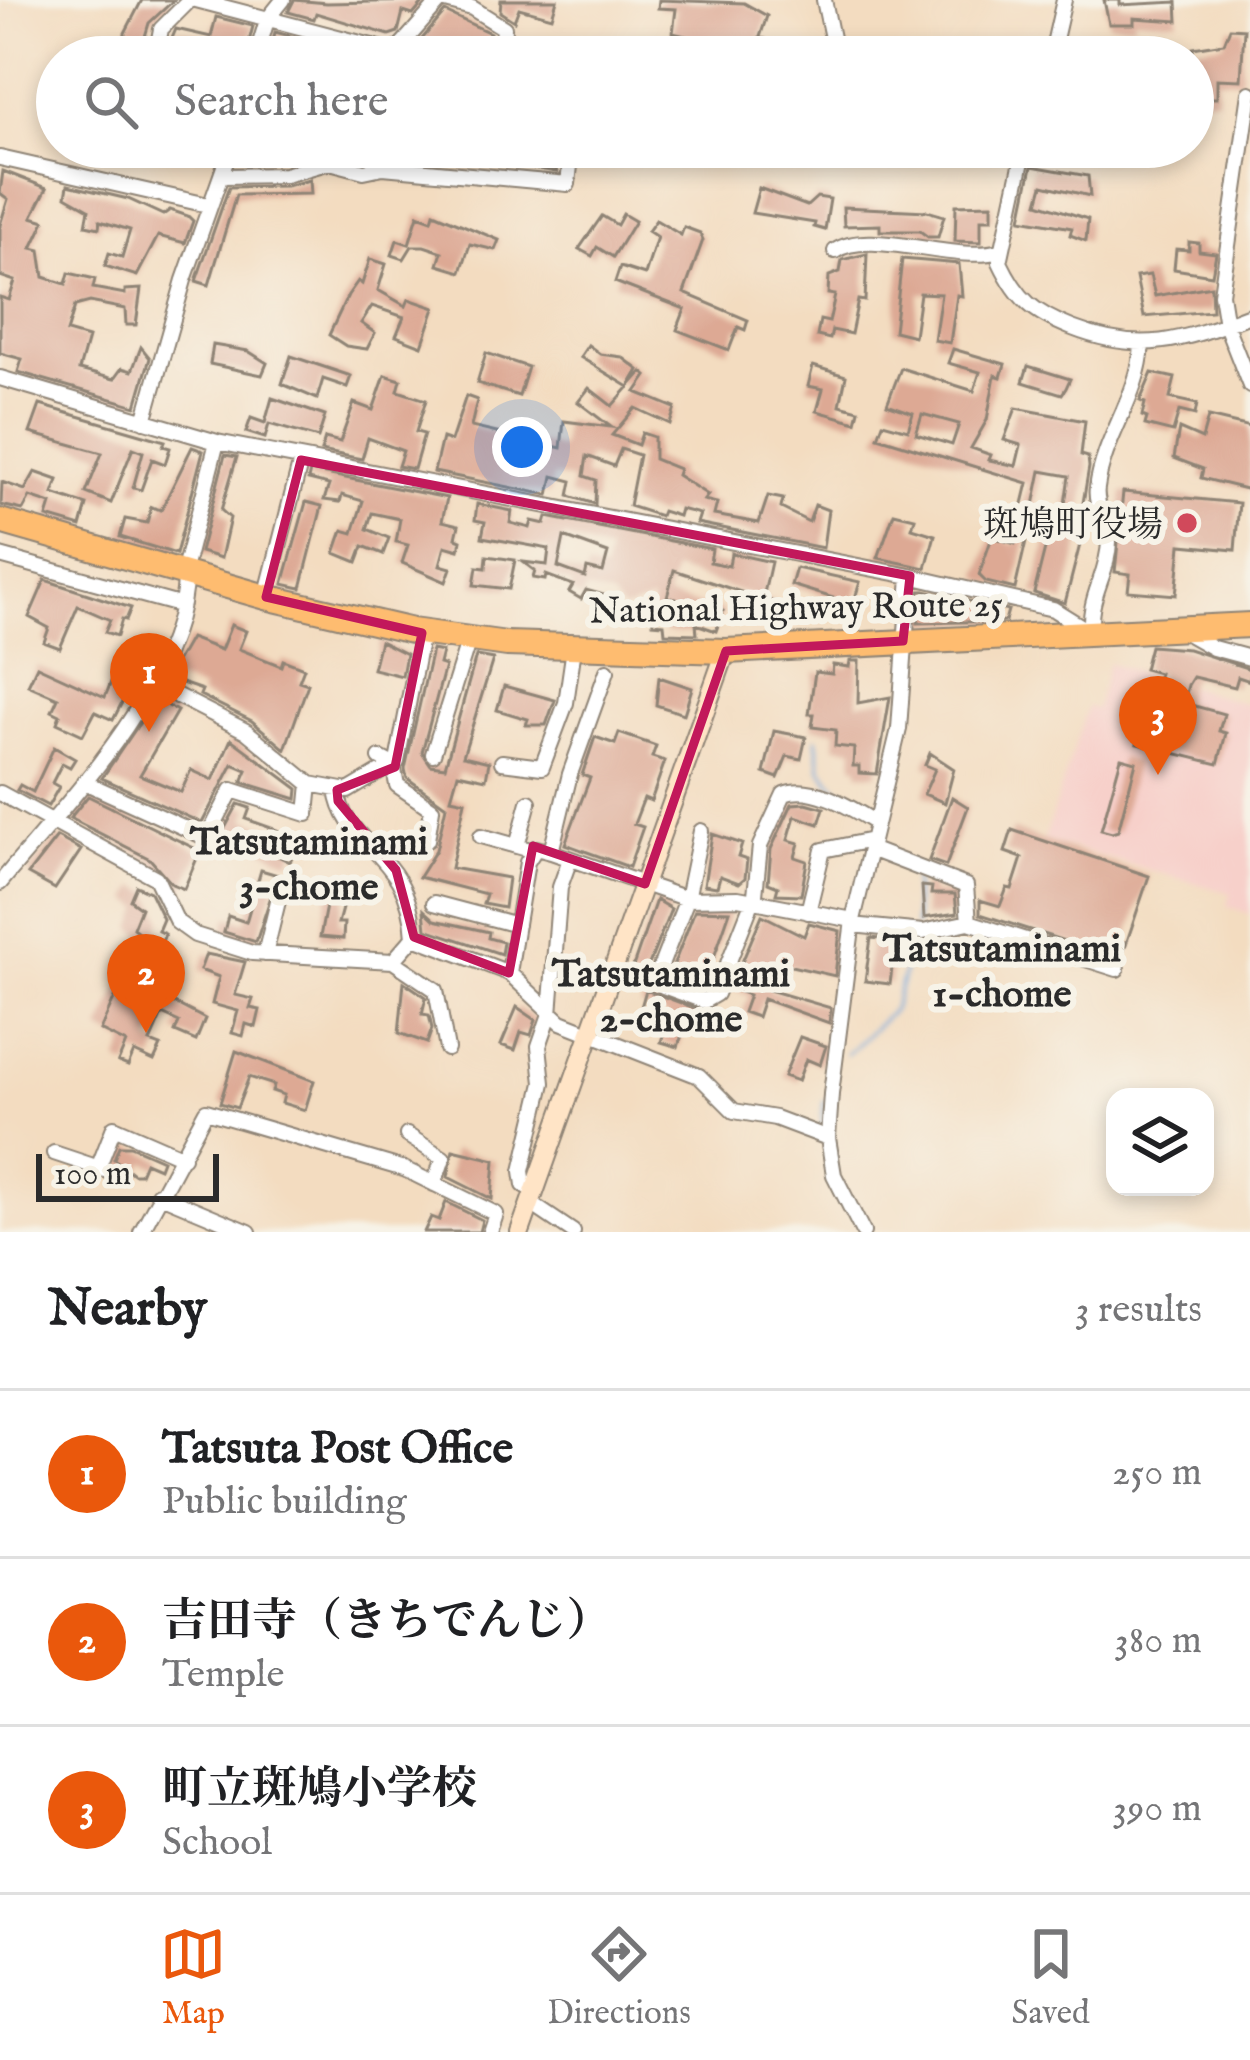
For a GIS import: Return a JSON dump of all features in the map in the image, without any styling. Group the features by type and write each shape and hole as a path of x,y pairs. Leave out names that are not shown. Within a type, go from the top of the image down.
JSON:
{"highway":[{"name":"National Highway Route 25","path":"0,521 266,597 422,632 574,648 726,651 1250,625"}],"street":[{"path":"160,36 161,29 193,0 325,36"},
{"path":"262,36 267,20 283,0"},
{"path":"410,36 441,0 472,8 504,28 503,36"},
{"path":"824,0 832,36"},
{"path":"1056,36 1064,0"},
{"path":"1250,93 1221,294 1226,325 1250,386"},
{"path":"0,158 36,166"},
{"path":"44,168 208,205"},
{"path":"144,421 208,205 224,168"},
{"path":"222,176 285,175 311,168"},
{"path":"394,168 568,184 570,168"},
{"path":"1020,168 1000,251 1010,283 1036,314 1121,346 1226,325 1250,315"},
{"path":"835,251 850,242 944,250 975,259 1000,251"},
{"path":"1092,634 1088,610 1109,542 1096,491 1116,424 1140,372 1142,345"},
{"path":"0,377 217,442 910,576 1053,609 1092,634"},
{"path":"0,883 84,782 150,682 179,605 217,442"},
{"path":"266,597 301,460"},
{"path":"0,556 179,605"},
{"path":"863,1232 822,1136 853,922 899,729 910,576"},
{"path":"1178,629 1213,648 1250,658"},
{"path":"150,682 246,730 310,784 337,790 357,788 403,750 422,632"},
{"path":"433,754 469,639"},
{"path":"502,762 542,767 566,703 574,648"},
{"path":"520,1232 726,651"},
{"path":"509,974 524,874 542,851 607,671"},
{"path":"387,762 398,785 435,814 427,841"},
{"path":"84,782 207,838 232,790 307,814 310,784"},
{"path":"337,790 360,835 396,869 408,895 414,937 393,961"},
{"path":"701,831 687,898 658,973 663,986 704,1000 716,994 750,902 760,846 784,794 794,790 837,800 876,823"},
{"path":"0,793 156,878 171,913 188,932 265,954 393,961 436,990 447,1048"},
{"path":"517,846 529,802"},
{"path":"481,836 570,859 687,898 750,902 922,932 969,922 1117,969"},
{"path":"808,912 823,850 871,845 966,886 969,922"},
{"path":"570,859 558,897 550,1013 539,1052 543,1083 522,1171 532,1197 573,1232"},
{"path":"265,954 281,889"},
{"path":"434,903 517,926"},
{"path":"414,937 509,974 550,1013 592,1036 699,1076 740,1114 822,1136"},
{"path":"141,1232 206,1111 404,1169 496,1214 490,1232"},
{"path":"54,1153 106,1170 114,1127 183,1157"},
{"path":"407,1136 443,1158 434,1184"},
{"path":"158,1194 249,1232"}],"highlighted area":[{"path":"301,460 910,576 903,641 726,651 645,884 533,846 509,973 414,937 396,870 338,801 337,790 395,767 422,633 266,597"}],"shaded area":[{"path":"1108,663 1250,705 1250,914 1227,906 1230,893 1044,840 1087,707 1096,709"}],"building":[{"path":"142,0 174,0 149,23 145,36 125,33"},
{"path":"294,0 425,1 413,15 403,12 398,32 389,35 316,13 314,19 288,12"},
{"path":"501,0 557,0 552,17 519,8 514,21 500,12"},
{"path":"659,0 744,3 767,16 760,36 685,36 673,33 676,9 658,8"},
{"path":"1104,0 1120,0 1120,5 1177,2 1178,21 1134,18 1134,24 1109,24"},
{"path":"445,12 490,33 490,36 425,36"},
{"path":"216,17 253,26 250,36 211,36"},
{"path":"1230,28 1244,29 1241,80 1217,79 1214,98 1214,45 1224,43"},
{"path":"176,29 207,36 173,36"},
{"path":"1032,168 1088,176 1090,196 1043,185 1038,203 1088,219 1086,241 1070,235 1072,228 1021,219"},
{"path":"3,171 47,188 32,217 45,221 32,248 40,250 44,277 66,284 69,273 95,279 93,288 125,294 125,290 141,289 136,325 126,325 125,309 90,302 75,306 67,332 88,338 79,370 114,379 122,368 132,371 141,347 150,358 136,406 18,372 22,359 0,353 0,297 9,300 15,281 0,276 0,225 8,199 0,193"},
{"path":"310,180 311,194 236,195 209,285 196,281 229,187 286,186"},
{"path":"68,185 128,199 163,215 170,210 188,216 193,221 185,243 158,236 137,276 105,266 109,253 122,257 130,230 100,221 99,228 86,225 89,209 66,196"},
{"path":"759,188 807,206 817,197 830,199 825,230 814,227 815,223 752,213"},
{"path":"992,204 992,219 981,219 981,242 955,241 956,205"},
{"path":"843,207 944,216 938,237 928,237 920,231 880,231 880,225 844,226"},
{"path":"434,213 499,240 495,250 470,244 461,272 438,265 442,252 424,246 412,246 404,259 392,255 397,240 409,244 418,215 432,220"},
{"path":"623,214 635,221 613,257 597,247 592,256 579,249 602,216 617,225"},
{"path":"656,220 681,235 684,227 700,233 703,240 684,293 748,320 745,330 738,327 729,350 677,330 685,309 615,282 620,267 645,275 657,237 648,231"},
{"path":"1189,242 1199,243 1199,251 1216,253 1212,275 1174,269 1176,249 1189,250"},
{"path":"867,254 865,301 858,300 851,334 832,330 830,339 817,336 820,320 829,322 835,295 828,294 829,276 840,272 842,260"},
{"path":"370,259 386,264 378,290 406,306 409,299 435,308 422,346 396,336 404,317 372,306 361,323 375,333 367,349 346,346 329,335 348,295 358,281 362,284"},
{"path":"902,259 959,264 962,296 957,295 950,343 934,340 941,294 920,293 914,336 894,331"},
{"path":"1150,275 1155,296 1211,286 1212,311 1144,317 1136,277"},
{"path":"213,345 248,351 267,363 262,375 210,364"},
{"path":"588,345 600,354 622,357 639,370 629,387 580,357"},
{"path":"953,349 1005,364 1001,377 995,375 987,420 971,448 991,455 989,460 1016,466 1021,445 1004,440 1016,408 1085,421 1081,455 1088,457 1089,467 1081,515 1087,517 1065,603 1034,593 1055,509 1064,511 1069,476 1041,471 1032,515 1021,512 1028,483 878,437 883,423 908,430 913,413 887,404 901,368 974,391 980,372 948,363","holes":["922,414 959,424 952,445 916,434"]},
{"path":"486,353 528,367 519,396 477,383"},
{"path":"291,356 351,376 347,387 323,379 317,399 282,384"},
{"path":"813,366 846,376 840,405 859,410 856,422 817,411 823,389 808,386"},
{"path":"1028,366 1070,379 1062,394 1023,382"},
{"path":"642,372 647,376 636,392 675,408 670,424 635,408 612,435 638,445 642,433 654,437 654,459 679,469 677,475 708,495 704,500 717,503 714,515 759,523 768,496 783,499 781,508 809,522 815,505 828,510 823,548 697,523 700,514 680,509 678,516 662,511 660,516 629,506 639,455 621,449 614,466 587,456 584,476 596,480 595,504 569,496 572,481 553,476 549,495 434,472 442,438 451,441 466,396 477,400 471,427 561,448 564,421 611,427 578,402 589,388 612,406"},
{"path":"1152,373 1175,378 1170,398 1197,404 1195,415 1179,411 1173,432 1145,425 1145,403 1140,401"},
{"path":"385,375 401,380 398,391 426,400 416,432 424,434 414,469 398,466 403,451 368,438 362,459 321,451 325,438 340,442 354,403 373,410"},
{"path":"272,398 325,416 318,438 269,424 265,438 246,432 251,418 265,423"},
{"path":"40,405 165,441 163,446 170,448 165,464 152,459 141,490 133,488 143,452 133,448 111,503 86,493 102,453 30,433"},
{"path":"1208,417 1250,427 1250,490 1201,478 1203,469 1174,458 1179,429 1202,439"},
{"path":"192,447 203,451 176,554 120,537 125,519 147,523 151,507 161,510"},
{"path":"225,455 237,457 221,510 230,518 221,558 200,552"},
{"path":"310,471 447,498 442,521 459,525 456,538 461,540 459,550 445,546 440,565 451,568 446,582 402,563 408,545 396,542 400,519 372,513 367,529 389,538 383,554 363,546 357,562 335,553 343,530 353,533 363,501 342,495 340,502 324,500 329,485 308,480"},
{"path":"35,472 58,480 53,494 87,505 81,527 47,517 51,504 30,497 23,510 1,505 2,482 25,490"},
{"path":"1123,492 1239,503 1235,550 1181,545 1176,595 1128,591 1130,574 1115,572"},
{"path":"306,502 322,506 301,588 283,584"},
{"path":"477,504 512,511 510,523 530,528 532,521 545,524 547,517 712,549 710,562 729,566 731,553 771,562 763,598 779,604 775,616 766,613 761,623 743,615 750,595 674,570 667,597 723,611 716,631 696,624 697,634 665,633 664,624 653,623 652,601 623,610 611,597 586,590 581,599 569,592 573,585 546,575 545,580 533,578 535,571 523,562 547,565 549,549 482,537 485,522 475,520","holes":["564,537 608,553 603,572 587,568 585,577 558,567"]},
{"path":"894,513 915,518 912,528 935,535 926,568 878,558"},
{"path":"1022,526 1029,528 1015,589 986,582 979,575 992,537 1015,544"},
{"path":"487,556 515,560 509,589 474,585 477,567 486,568"},
{"path":"796,568 860,582 850,614 839,611 843,601 791,585"},
{"path":"45,580 131,608 117,636 105,632 110,620 78,606 60,648 44,642 49,628 29,617"},
{"path":"920,591 1008,610 1005,621 918,623"},
{"path":"231,625 246,631 239,649 281,666 283,660 304,668 299,681 308,684 285,749 252,721 200,695 202,690 167,678 190,638 221,650"},
{"path":"380,641 406,654 402,676 373,669"},
{"path":"1150,646 1188,649 1250,669 1250,681 1238,677 1235,687 1193,677 1188,685 1184,703 1224,714 1219,731 1226,733 1218,764 1137,744 1159,673 1144,669"},
{"path":"133,650 146,660 138,683 133,681 113,720 95,712 83,735 57,723 60,715 52,711 58,698 28,685 37,666 105,697 113,677 121,680"},
{"path":"432,650 442,652 439,664 445,666 422,752 431,765 445,767 476,656 493,659 463,756 489,762 486,779 458,773 451,798 465,801 451,868 508,878 504,908 483,904 486,894 419,877 436,850 446,806 407,778 405,769"},
{"path":"850,661 859,661 858,703 890,697 877,774 859,773 859,766 853,766 854,748 835,746 836,730 812,727 814,714 809,714 815,672 832,674 833,665 849,667"},
{"path":"659,677 692,688 684,714 656,705"},
{"path":"504,686 555,700 546,725 526,725 528,719 497,710"},
{"path":"156,699 177,711 140,775 181,792 191,770 213,780 231,739 298,789 297,799 242,782 247,770 233,764 202,823 102,778"},
{"path":"774,731 806,737 801,759 787,756 778,778 764,773"},
{"path":"619,733 656,746 652,757 665,761 651,801 644,798 634,824 643,827 629,867 565,844 590,778 582,775 595,737 615,744"},
{"path":"54,747 75,759 70,767 62,763 52,783 59,787 48,806 17,790 20,785 33,792"},
{"path":"930,753 954,769 945,803 924,794 935,769 925,765"},
{"path":"1121,758 1136,762 1118,831 1112,833 1101,830"},
{"path":"88,796 200,851 184,889 172,884 150,859 70,818"},
{"path":"952,797 968,807 946,866 929,860"},
{"path":"238,804 250,808 246,819 299,838 290,862 241,838 236,848 218,841"},
{"path":"792,804 824,808 819,824 795,816 788,840 799,843 795,857 807,861 801,895 776,894 778,887 768,883 771,849"},
{"path":"1012,830 1149,876 1121,959 980,914 980,900 1000,906 1007,888 1012,889 1022,858 1005,852"},
{"path":"712,834 742,844 738,857 747,860 745,878 739,883 720,876 717,887 704,885"},
{"path":"57,837 81,850 55,889 28,874"},
{"path":"261,870 278,875 256,942 224,932 228,916 246,922"},
{"path":"330,885 347,890 338,923 344,923 343,939 320,937"},
{"path":"136,886 150,892 163,919 158,931 165,934 161,944 153,941 140,974 148,977 144,987 205,1019 196,1041 175,1032 179,1022 162,1014 150,1042 161,1046 154,1061 134,1052 128,1066 118,1062 126,1043 100,1030 143,936 133,928 141,908 130,900"},
{"path":"922,886 932,887 931,894 955,894 957,913 924,918"},
{"path":"656,900 671,909 642,982 629,978"},
{"path":"424,910 435,920 489,932 488,938 503,942 501,954 426,929"},
{"path":"695,910 730,911 703,989 670,974"},
{"path":"762,915 804,936 809,923 840,931 835,976 778,963 769,990 831,1008 829,1023 763,999 757,1017 743,1012 749,995 731,988"},
{"path":"871,938 907,942 905,962 893,960 890,984 865,981"},
{"path":"206,954 245,962 235,995 253,999 250,1008 260,1010 256,1027 246,1024 243,1036 232,1033 238,1011 212,1004 219,977 200,970"},
{"path":"404,982 426,997 422,1014 429,1015 432,1029 427,1043 399,1033"},
{"path":"646,990 711,1014 707,1034 685,1026 678,1047 661,1042 669,1017 641,1007"},
{"path":"517,1007 536,1020 531,1035 521,1032 515,1050 501,1045"},
{"path":"800,1037 826,1046 820,1065 806,1059 798,1081 784,1076"},
{"path":"236,1051 314,1081 305,1110 282,1103 284,1095 272,1091 274,1085 249,1077 237,1108 220,1103"},
{"path":"119,1146 162,1160 159,1168 145,1162 140,1174 133,1174 114,1159"},
{"path":"453,1150 495,1160 492,1199 448,1177"},
{"path":"446,1202 482,1220 479,1232 424,1232 431,1217 439,1220"}],"waterway":[{"path":"817,738 821,769 846,799"},
{"path":"914,879 915,926"},
{"path":"847,1054 893,1010 915,935"},
{"path":"822,1127 824,1101"}],"place":[{"name":"斑鳩町役場","path":"1187,523"},
{"name":"Tatsuta Post Office","path":"149,732"},
{"name":"町立斑鳩小学校","path":"1158,775"},
{"name":"吉田寺（きちでんじ）","path":"146,1033"}],"district":[{"name":"Tatsutaminami 3-chome","path":"309,862"},
{"name":"Tatsutaminami 1-chome","path":"1002,970"},
{"name":"Tatsutaminami 2-chome","path":"671,994"}]}
